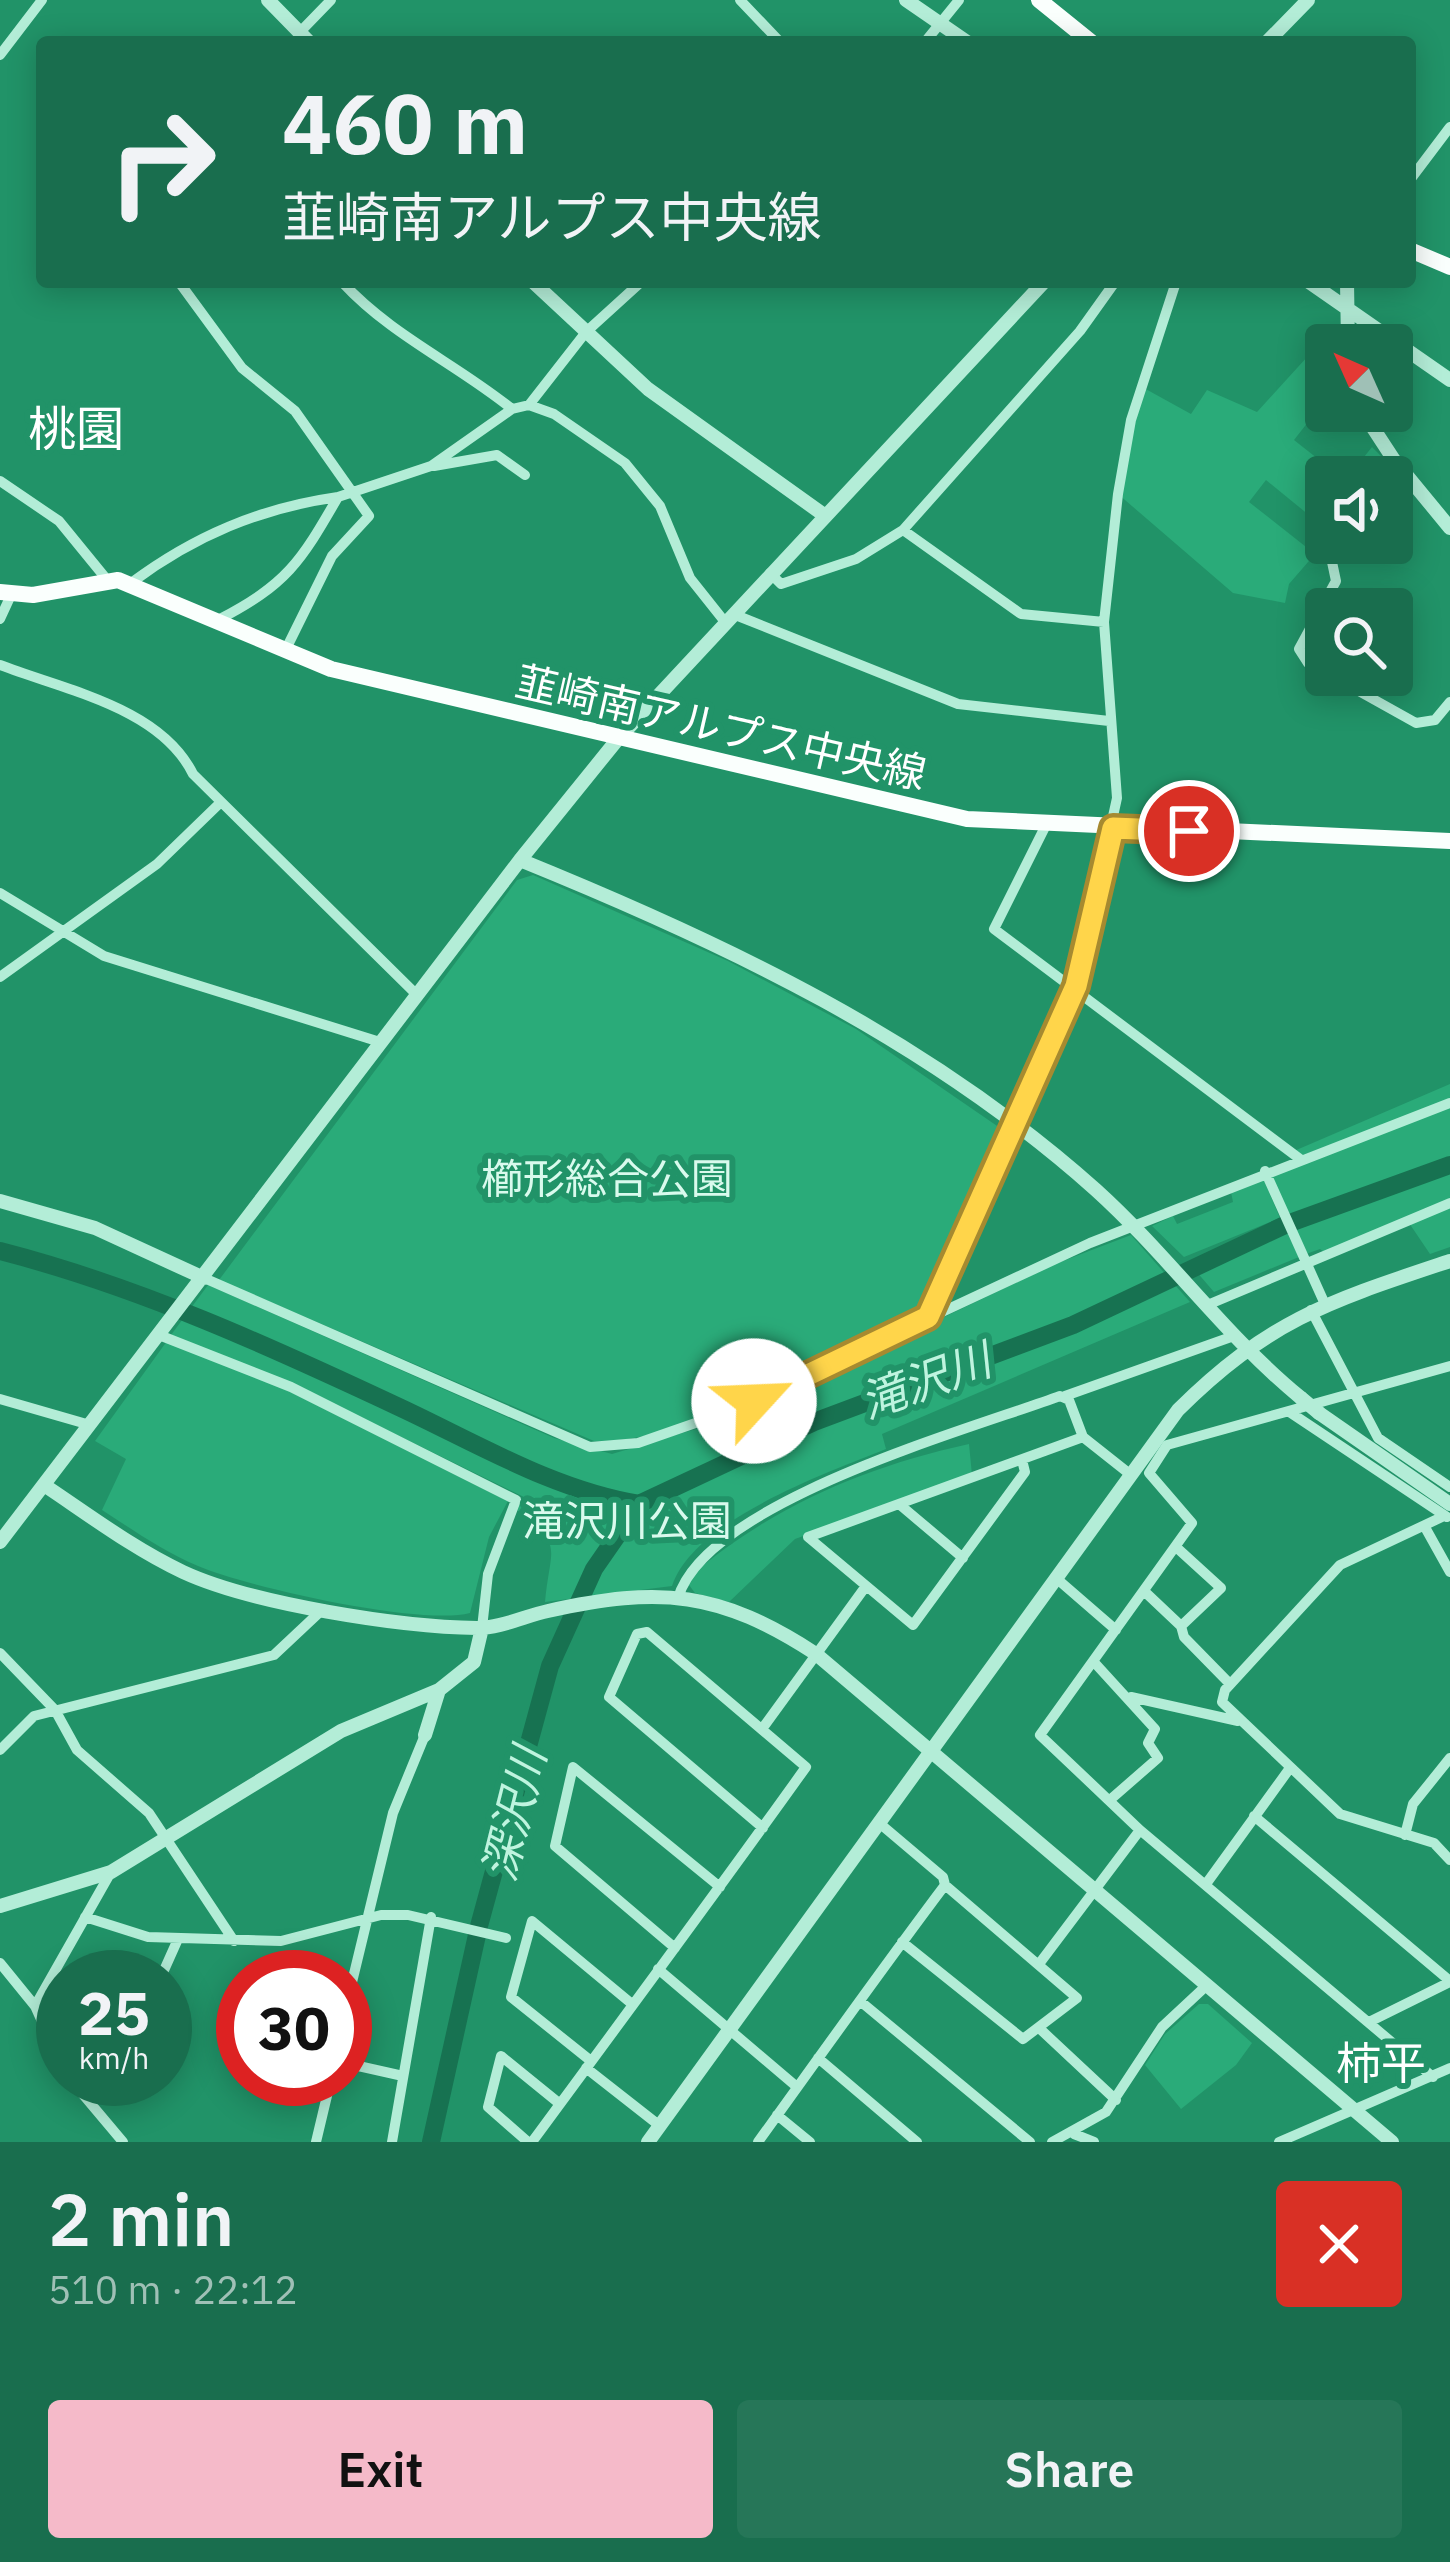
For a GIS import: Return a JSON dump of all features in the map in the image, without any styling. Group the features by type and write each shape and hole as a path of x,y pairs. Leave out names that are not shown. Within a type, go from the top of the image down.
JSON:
{"main road":[{"path":"1039,0 1084,36"},
{"path":"1416,253 1450,267"},
{"name":"韮崎南アルプス中央線","path":"6,593 46,594 108,581 130,583 332,670 967,819 1450,841"}],"street":[{"path":"0,56 42,0"},
{"path":"268,0 304,36"},
{"path":"306,36 331,0"},
{"path":"740,0 774,36"},
{"path":"906,0 958,36"},
{"path":"931,36 959,0"},
{"path":"1273,36 1308,0"},
{"path":"1416,172 1450,127"},
{"path":"182,288 242,368 295,411 369,516 332,556 286,650"},
{"path":"349,288 385,326 470,375 512,409"},
{"path":"539,288 649,389 824,515"},
{"path":"529,405 586,332 634,288"},
{"path":"0,1542 520,860 617,740 1038,288"},
{"path":"770,573 781,584 856,559 903,530 1080,332 1111,288"},
{"path":"928,1317 1076,986 1117,798 1104,622 1131,420 1175,288"},
{"path":"1318,288 1450,380"},
{"path":"1347,288 1348,324"},
{"path":"430,466 512,409 529,405 554,414 625,463 660,506 690,578 729,618 958,704 1109,721"},
{"path":"130,583 161,560 234,523 352,493 430,466 497,455 525,475"},
{"path":"0,482 59,521 108,581"},
{"path":"1413,483 1450,528"},
{"path":"218,620 270,593 301,560 338,497"},
{"path":"903,530 1022,614 1104,622"},
{"path":"301,560 321,578"},
{"path":"0,619 6,593"},
{"path":"0,665 148,725 177,747 193,774 417,994"},
{"path":"1368,696 1416,723 1435,720 1450,702"},
{"path":"0,977 157,864 221,802"},
{"path":"1046,825 994,928 1300,1159"},
{"path":"520,860 770,969 867,1021 1014,1125 1137,1228 1242,1350 1448,1513"},
{"path":"0,893 64,932 136,967 380,1042"},
{"path":"0,1201 95,1228 202,1280 590,1447 638,1443 730,1412 928,1317 1265,1171 1450,1103"},
{"path":"1265,1171 1318,1306 1378,1438 1450,1487"},
{"path":"1202,1302 1450,1204"},
{"path":"648,2142 1178,1410 1242,1350 1318,1306 1450,1261"},
{"path":"0,1906 111,1872 340,1732 439,1690 474,1662 488,1574 516,1500 291,1387 161,1333"},
{"path":"678,1598 696,1561 795,1494 1232,1336"},
{"path":"1433,2077 1140,1830 1040,1735 1192,1523 1148,1473 1167,1444 1450,1366"},
{"path":"1065,1396 1083,1437 1131,1475"},
{"path":"0,1399 90,1425"},
{"path":"1291,1413 1448,1513"},
{"path":"1022,1460 1025,1472 913,1625 808,1537 1083,1437"},
{"path":"44,1485 183,1572 238,1591 409,1623 482,1628 610,1602 678,1598 758,1616 816,1654 1392,2142"},
{"path":"899,1504 963,1558"},
{"path":"1448,1513 1426,1529 1340,1565 1230,1684 1222,1702 1340,1814 1434,1844 1450,1860"},
{"path":"1426,1529 1450,1572"},
{"path":"1176,1547 1221,1588 1181,1626"},
{"path":"1057,1578 1116,1630"},
{"path":"762,1729 866,1586"},
{"path":"1144,1591 1230,1684"},
{"path":"0,1750 34,1716 274,1654 325,1607"},
{"path":"560,2104 501,2056 488,2107 530,2142 560,2104 675,1948 763,1828 806,1767 647,1632 637,1634 609,1697 763,1828"},
{"path":"0,1653 55,1711 76,1750 148,1813 234,1941"},
{"path":"1093,1661 1131,1697 1155,1729 1148,1743 1158,1758 1111,1799"},
{"path":"358,1950 394,1813 439,1690"},
{"path":"1131,1697 1238,1721"},
{"path":"1406,1835 1413,1804 1450,1759"},
{"path":"675,1948 555,1846 573,1767 719,1887"},
{"path":"1206,1884 1290,1768"},
{"path":"1254,1816 1450,1982 1369,2021"},
{"path":"878,1822 1078,1998 1024,2038 902,1942"},
{"path":"1039,1964 1140,1830"},
{"path":"34,2006 111,1872"},
{"path":"758,2142 945,1885"},
{"path":"85,1916 148,1937 178,1939 281,1941 364,1920 431,1917 506,1938"},
{"path":"392,2142 431,1917"},
{"path":"632,2004 532,1921 511,1997 660,2126"},
{"path":"173,1950 178,1939"},
{"path":"0,1963 36,2010"},
{"path":"658,1969 797,2086"},
{"path":"1052,2142 1074,2134 1116,2100 1162,2027 1206,1986"},
{"path":"860,2001 1030,2142"},
{"path":"1039,2028 1116,2100"},
{"path":"818,2058 916,2142"},
{"path":"1279,2142 1450,2068"},
{"path":"372,2069 403,2076"},
{"path":"93,2106 123,2142"},
{"path":"316,2142 325,2106"},
{"path":"777,2115 810,2142"},
{"path":"1074,2134 1094,2142"}],"green space":[{"path":"1305,359 1305,426 1294,440 1314,456 1305,456 1305,512 1266,480 1249,502 1305,546 1306,564 1289,584 1285,603 1233,593 1118,494 1142,387 1191,414 1207,390 1257,412"},
{"name":"櫛形総合公園","path":"533,875 728,961 856,1029 1003,1130 1005,1136 922,1317 716,1414 673,1429 594,1441 219,1280 517,880"},
{"path":"1450,1084 1450,1101 1300,1156 1294,1151"},
{"path":"1450,1103 1450,1165 1309,1216 1283,1215 1265,1171"},
{"path":"1450,1171 1450,1247 1430,1254 1407,1220 1327,1254 1320,1249 1306,1254 1295,1229"},
{"path":"1263,1178 1280,1218 1184,1257 1152,1226 1173,1216 1177,1224 1233,1202 1231,1192"},
{"path":"1287,1232 1299,1257 1214,1292 1195,1270"},
{"name":"滝沢川公園","path":"1131,1235 1190,1302 882,1434 886,1449 797,1486 733,1520 685,1562 672,1586 545,1602 551,1549 542,1532 517,1510 524,1497 289,1382 171,1335 208,1285 554,1438 612,1454 791,1397 858,1358 1055,1264"},
{"path":"167,1341 289,1391 508,1501 489,1537 470,1613 446,1616 375,1609 254,1584 185,1560 102,1510 126,1459 95,1441"},
{"path":"969,1444 972,1475 795,1539 729,1602 695,1593 689,1585 689,1577 720,1552 786,1510 892,1465"},
{"path":"1199,2004 1208,2004 1252,2043 1236,2065 1181,2109 1145,2065 1165,2034"}],"waterway":[{"name":"滝沢川","path":"431,2142 479,1926 550,1666 594,1569 639,1504 814,1422 1073,1325 1287,1224 1450,1165"},
{"name":"滝沢川","path":"0,1251 103,1282 204,1320 547,1477 639,1504"}],"district":[{"name":"桃園","path":"76,428"},
{"name":"柿平","path":"1381,2062"}],"route":[{"path":"754,1401 928,1317 1076,986 1113,828 1189,831"}],"water label":[{"name":"深沢川","path":"513,1814"}]}
